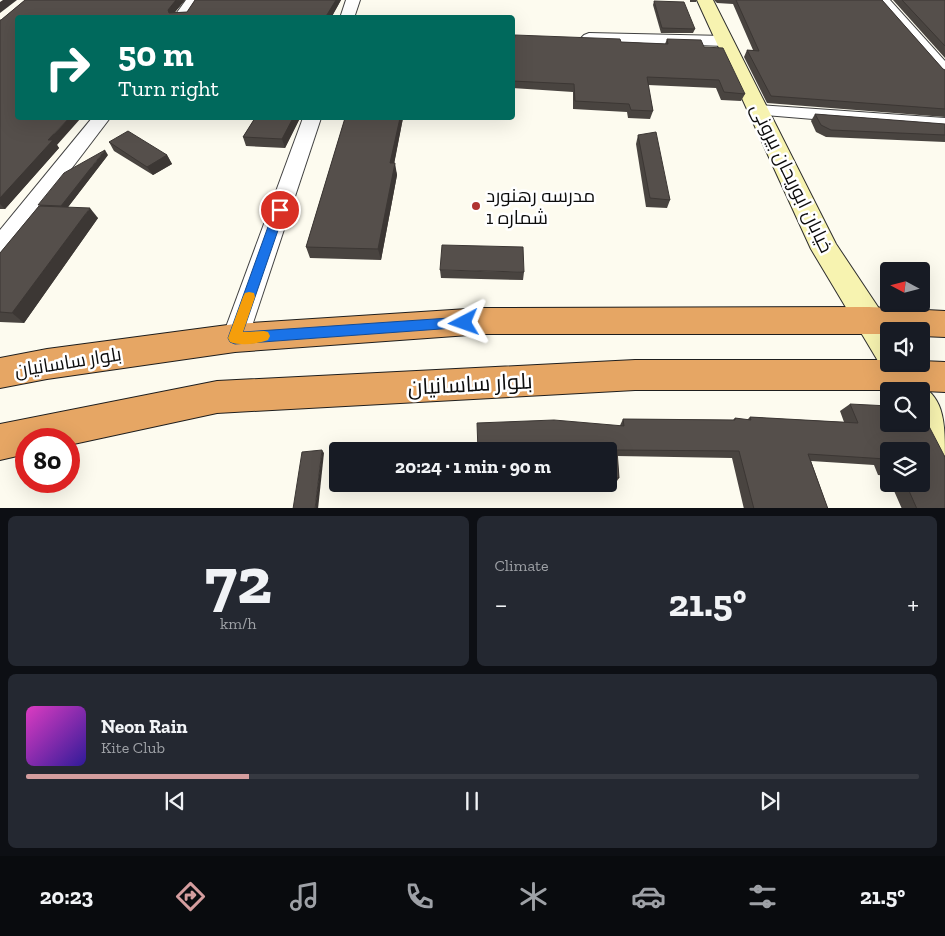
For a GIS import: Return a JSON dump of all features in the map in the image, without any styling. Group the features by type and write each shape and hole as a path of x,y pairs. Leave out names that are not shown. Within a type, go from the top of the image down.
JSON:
{"highway":[{"name":"بلوار ساسانیان","path":"0,373 47,364 235,338 483,321 869,320 945,324"},
{"name":"بلوار ساسانیان","path":"0,442 217,397 635,375 945,377"}],"street":[{"path":"182,15 193,0"},
{"path":"348,15 353,0"},
{"name":"خیابان ابوریحان بیرونی","path":"705,0 825,249 945,438"},
{"path":"882,0 945,71"},
{"path":"570,38 725,41"},
{"path":"758,110 945,124"},
{"path":"0,246 99,120"},
{"path":"235,338 311,120"}],"building":[{"path":"25,0 176,0 168,10 169,13 187,12 195,0 336,0 327,15 15,15 15,120 67,120 48,140 53,140 0,198 1,20"},
{"path":"736,0 882,0 945,70 945,109 771,96 747,50 759,51"},
{"path":"902,0 945,0 945,46"},
{"path":"654,1 684,2 695,29 662,28"},
{"path":"515,35 620,39 621,42 668,44 667,39 701,40 704,47 723,48 745,94 724,92 719,80 647,77 653,111 631,110 629,104 575,101 574,84 515,81"},
{"path":"815,114 945,124 945,135 831,130 821,125"},
{"path":"254,120 292,120 282,139 243,137"},
{"path":"344,120 400,120 390,163 395,163 378,249 306,247"},
{"path":"128,131 167,155 147,167 109,142"},
{"path":"656,132 670,200 650,198 638,135"},
{"path":"105,150 61,206 38,205 64,173"},
{"path":"39,206 90,208 12,313 0,312 0,253"},
{"path":"442,245 523,247 524,272 440,270"},
{"path":"850,404 880,406 880,432 930,432 930,428 945,457 945,508 917,508 910,492 930,492 930,442 880,442 880,459 808,454 828,508 754,508 739,451 617,450 617,442 478,442 477,423 554,420 624,426 623,419 735,420 735,418 751,420 750,417 858,423"},
{"path":"322,450 315,508 293,508 302,452"},
{"path":"617,450 619,478 617,478"}],"slow traffic":[{"path":"249,297 235,338 264,336"}],"place":[{"name":"مدرسه رهنورد شماره 1","path":"476,206"}],"route":[{"path":"280,210 235,338 464,323"}]}
